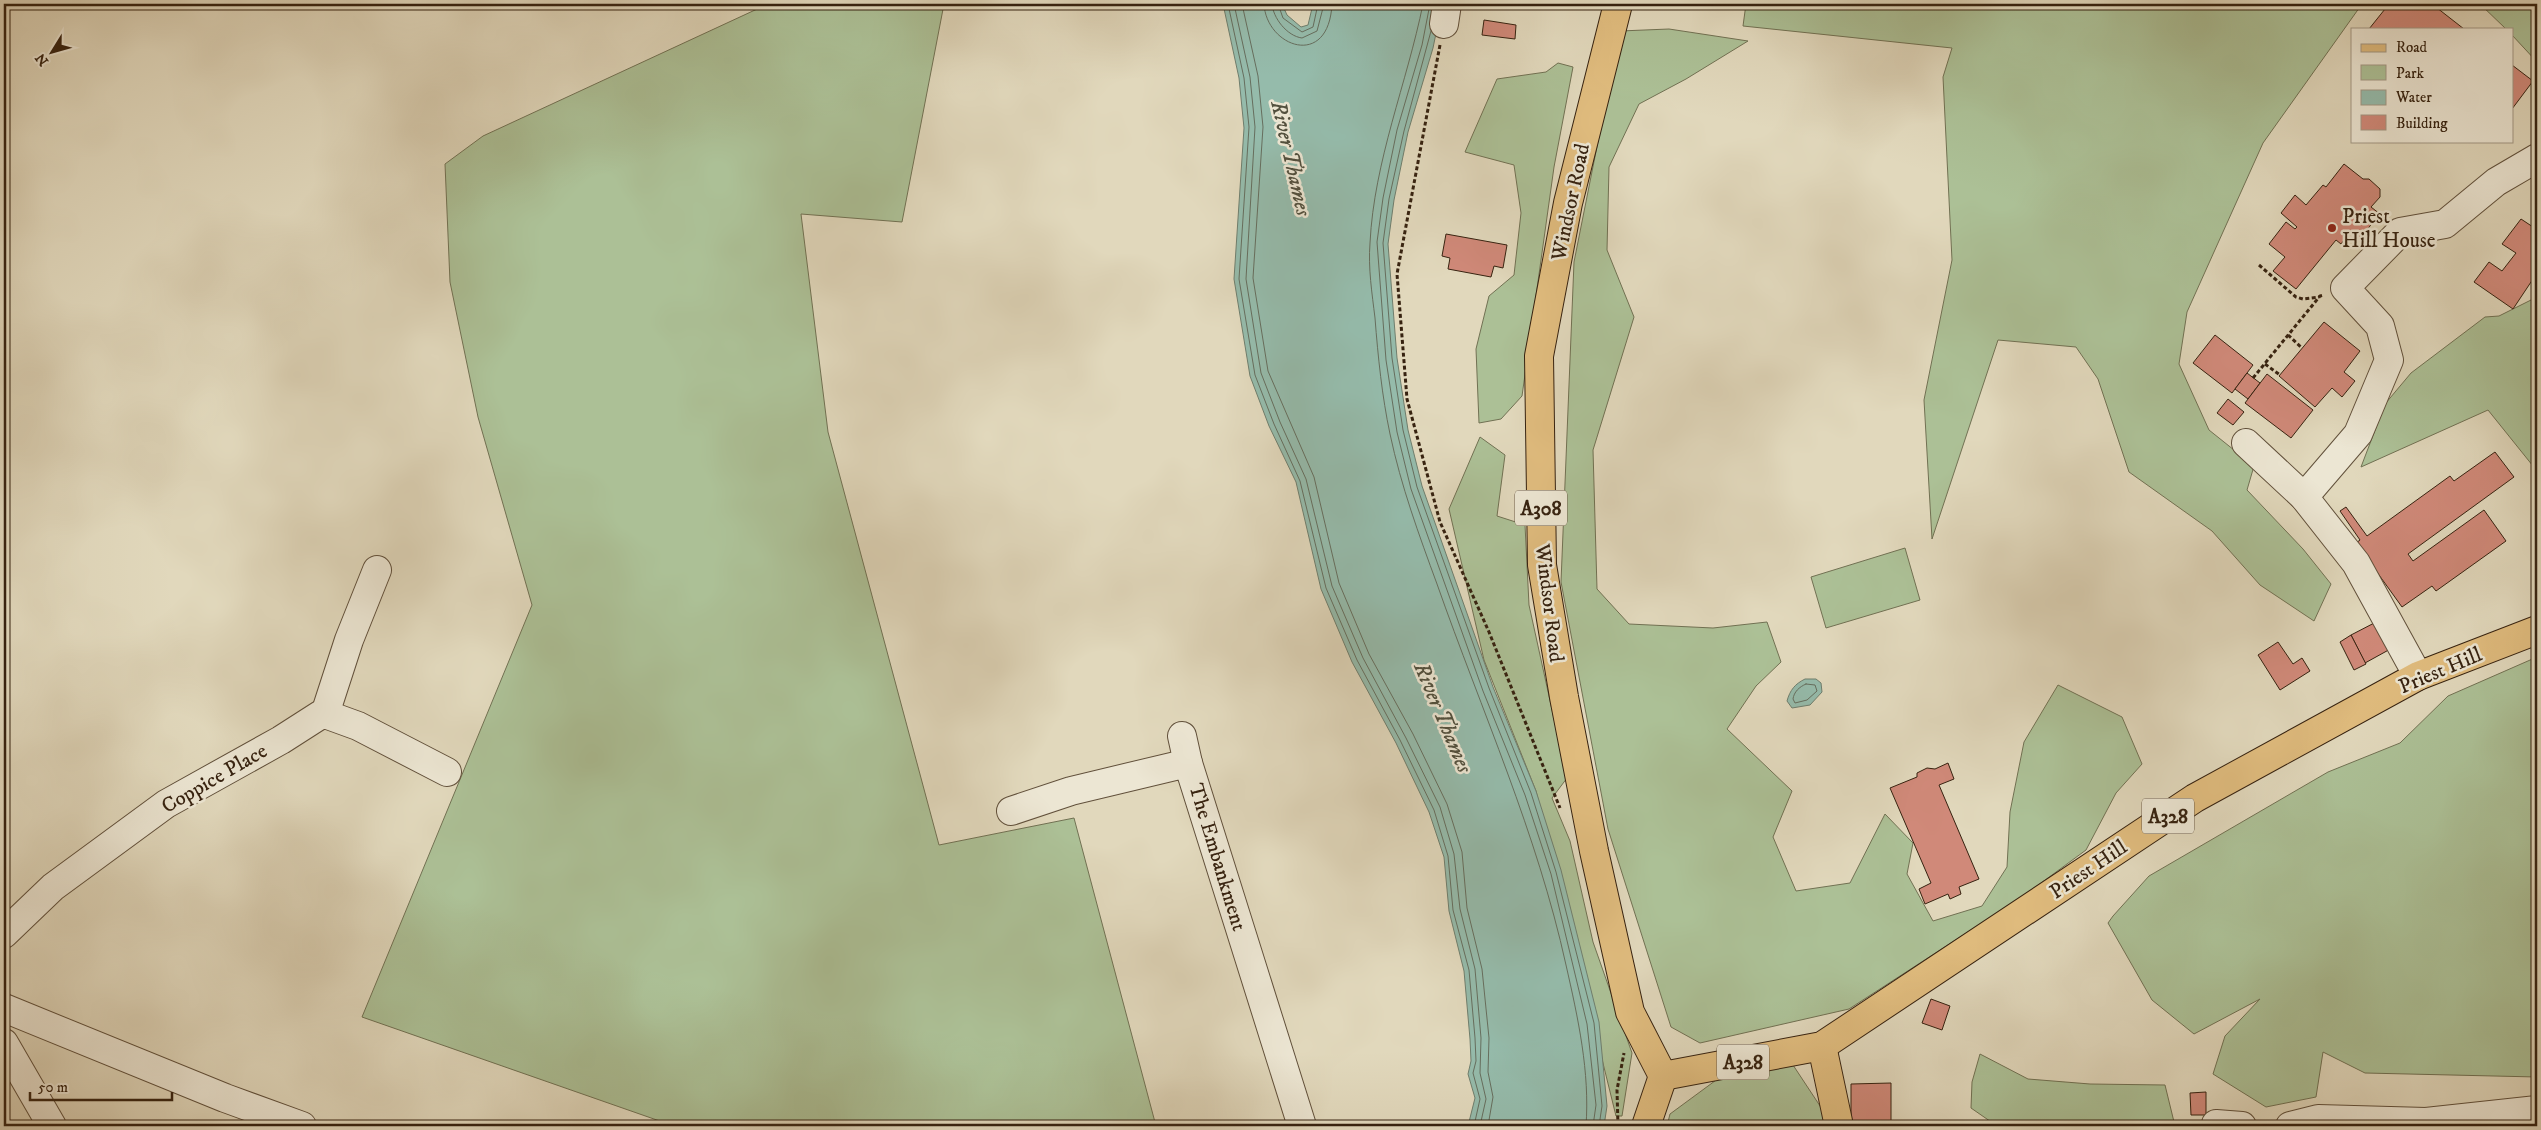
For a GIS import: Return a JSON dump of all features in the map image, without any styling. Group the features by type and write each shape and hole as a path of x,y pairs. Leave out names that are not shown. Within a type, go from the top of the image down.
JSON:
{"main road":[{"name":"Windsor Road","path":"1618,4 1568,203 1539,356 1542,565 1582,793 1630,1012 1663,1076"},
{"name":"Priest Hill","path":"1663,1076 1822,1046 2195,798 2418,676 2537,630"},
{"path":"1822,1046 1839,1126"},
{"path":"1646,1126 1663,1076"}],"street":[{"path":"2304,497 2358,434 2389,360 2380,326 2332,292 2400,232 2445,224 2496,182 2537,158"},
{"path":"2246,443 2304,497 2356,563 2418,676"},
{"path":"377,570 349,640 325,714 358,726 446,772"},
{"name":"Coppice Place","path":"4,934 52,887 166,804 325,714"},
{"path":"1182,736 1188,763"},
{"name":"The Embankment","path":"1012,811 1071,791 1188,763 1302,1126"},
{"path":"4,1008 225,1098 302,1126"},
{"path":"4,1043 52,1126"},
{"path":"2290,1126 2318,1119 2427,1124 2524,1116"}],"path":[{"path":"1445,14 1397,274 1407,399 1440,522 1489,632 1561,808"},
{"path":"2259,266 2296,297 2303,299 2332,292"},
{"path":"2253,378 2288,335 2332,292"},
{"path":"2288,335 2302,348"},
{"path":"2265,364 2280,375"},
{"path":"1618,1126 1617,1090 1625,1048"}],"green space":[{"path":"768,4 944,4 902,222 801,214 828,432 939,845 1074,818 1156,1126 674,1126 362,1017 532,605 478,417 450,282 445,164 483,136"},
{"path":"1746,4 2362,4 2263,143 2187,312 2179,364 2209,430 2254,466 2247,490 2303,549 2331,584 2314,621 2260,585 2212,531 2129,472 2098,379 2076,347 1998,340 1932,539 1924,400 1952,260 1943,77 1952,48 1743,26"},
{"path":"2480,4 2537,4 2537,62 2514,37 2514,28 2505,28"},
{"path":"1669,29 1748,41 1686,79 1639,104 1609,167 1607,250 1634,317 1593,450 1597,589 1629,624 1713,628 1767,622 1781,662 1756,686 1727,729 1792,791 1773,837 1796,891 1850,883 1885,814 1913,843 1907,874 1933,921 1982,906 2007,867 2010,812 2024,742 2058,685 2122,717 2142,764 2116,793 2086,850 2022,897 1849,1009 1700,1043 1671,1027 1608,829 1561,582 1574,262 1620,31"},
{"path":"1558,63 1573,67 1554,167 1522,396 1501,419 1479,423 1476,349 1489,296 1514,275 1521,213 1514,165 1465,152 1497,79 1546,72"},
{"path":"2537,297 2537,471 2488,410 2361,467 2385,404 2411,373 2485,317 2499,316"},
{"path":"1480,437 1505,455 1497,516 1525,525 1529,605 1567,778 1552,798 1570,841 1593,942 1632,1053 1622,1116 1616,1116 1536,791 1484,660 1449,509"},
{"path":"1905,548 1920,600 1826,628 1811,577"},
{"path":"2537,657 2537,1077 2365,1073 2323,1052 2316,1097 2266,1107 2213,1074 2225,1036 2260,999 2194,1034 2152,1000 2108,923 2113,916 2149,876 2328,772 2400,743 2448,696"},
{"path":"1980,1054 2028,1079 2090,1084 2165,1085 2175,1126 1997,1126 1971,1108 1972,1082"},
{"path":"1793,1065 1826,1115 1824,1126 1667,1126 1670,1114 1723,1075"}],"water":[{"name":"River Thames","path":"1223,4 1282,4 1287,15 1301,27 1308,25 1313,4 1442,4 1433,48 1408,132 1394,200 1388,244 1397,358 1408,430 1422,486 1493,687 1536,791 1561,870 1599,1022 1607,1106 1604,1126 1468,1126 1475,1098 1468,1074 1471,1061 1464,971 1449,911 1444,857 1429,812 1396,743 1352,662 1321,589 1296,482 1269,426 1250,376 1234,279 1244,128 1239,78"},
{"path":"1805,679 1816,679 1821,683 1822,692 1810,705 1792,708 1787,701 1790,694 1796,685"}],"building":[{"path":"1578,4 1600,4 1599,8"},
{"path":"2389,4 2432,4 2463,28 2370,28"},
{"path":"1484,20 1516,25 1515,39 1482,35"},
{"path":"2514,67 2533,81 2514,106"},
{"name":"Priest Hill House","path":"2344,164 2363,179 2369,179 2380,189 2380,197 2371,207 2380,214 2360,238 2351,231 2341,244 2336,240 2296,289 2273,271 2285,257 2269,244 2286,222 2295,229 2297,227 2281,213 2295,195 2306,205 2323,185 2326,187"},
{"path":"2521,219 2533,227 2537,221 2537,273 2513,309 2474,282 2489,262 2502,271 2516,253 2502,244"},
{"path":"1446,234 1507,245 1503,268 1494,266 1491,277 1448,269 1450,258 1442,256"},
{"path":"2324,322 2360,351 2344,372 2355,381 2342,397 2332,388 2315,407 2279,376"},
{"path":"2215,335 2253,365 2232,393 2193,363"},
{"path":"2247,373 2260,383 2248,399 2235,389"},
{"path":"2267,374 2313,410 2291,438 2245,403"},
{"path":"2228,399 2244,412 2233,425 2217,413"},
{"path":"2495,452 2514,477 2408,554 2413,561 2484,510 2506,541 2436,591 2432,586 2402,607 2356,543 2360,540 2340,511 2346,507 2367,536 2450,476 2454,481"},
{"path":"2380,620 2394,647 2365,663 2351,635"},
{"path":"2351,635 2366,664 2354,670 2340,642"},
{"path":"2278,642 2293,664 2302,658 2310,671 2280,690 2258,655"},
{"path":"1948,763 1954,779 1939,785 1979,879 1959,887 1961,894 1950,899 1948,894 1925,904 1919,889 1931,883 1890,788 1917,777 1917,773 1927,768 1935,769"},
{"path":"1931,999 1950,1006 1942,1030 1922,1023"},
{"path":"1891,1083 1891,1126 1851,1126 1851,1084"},
{"path":"2206,1092 2206,1115 2191,1115 2190,1093"}],"place":[{"name":"Priest Hill House","path":"2332,228"}]}
